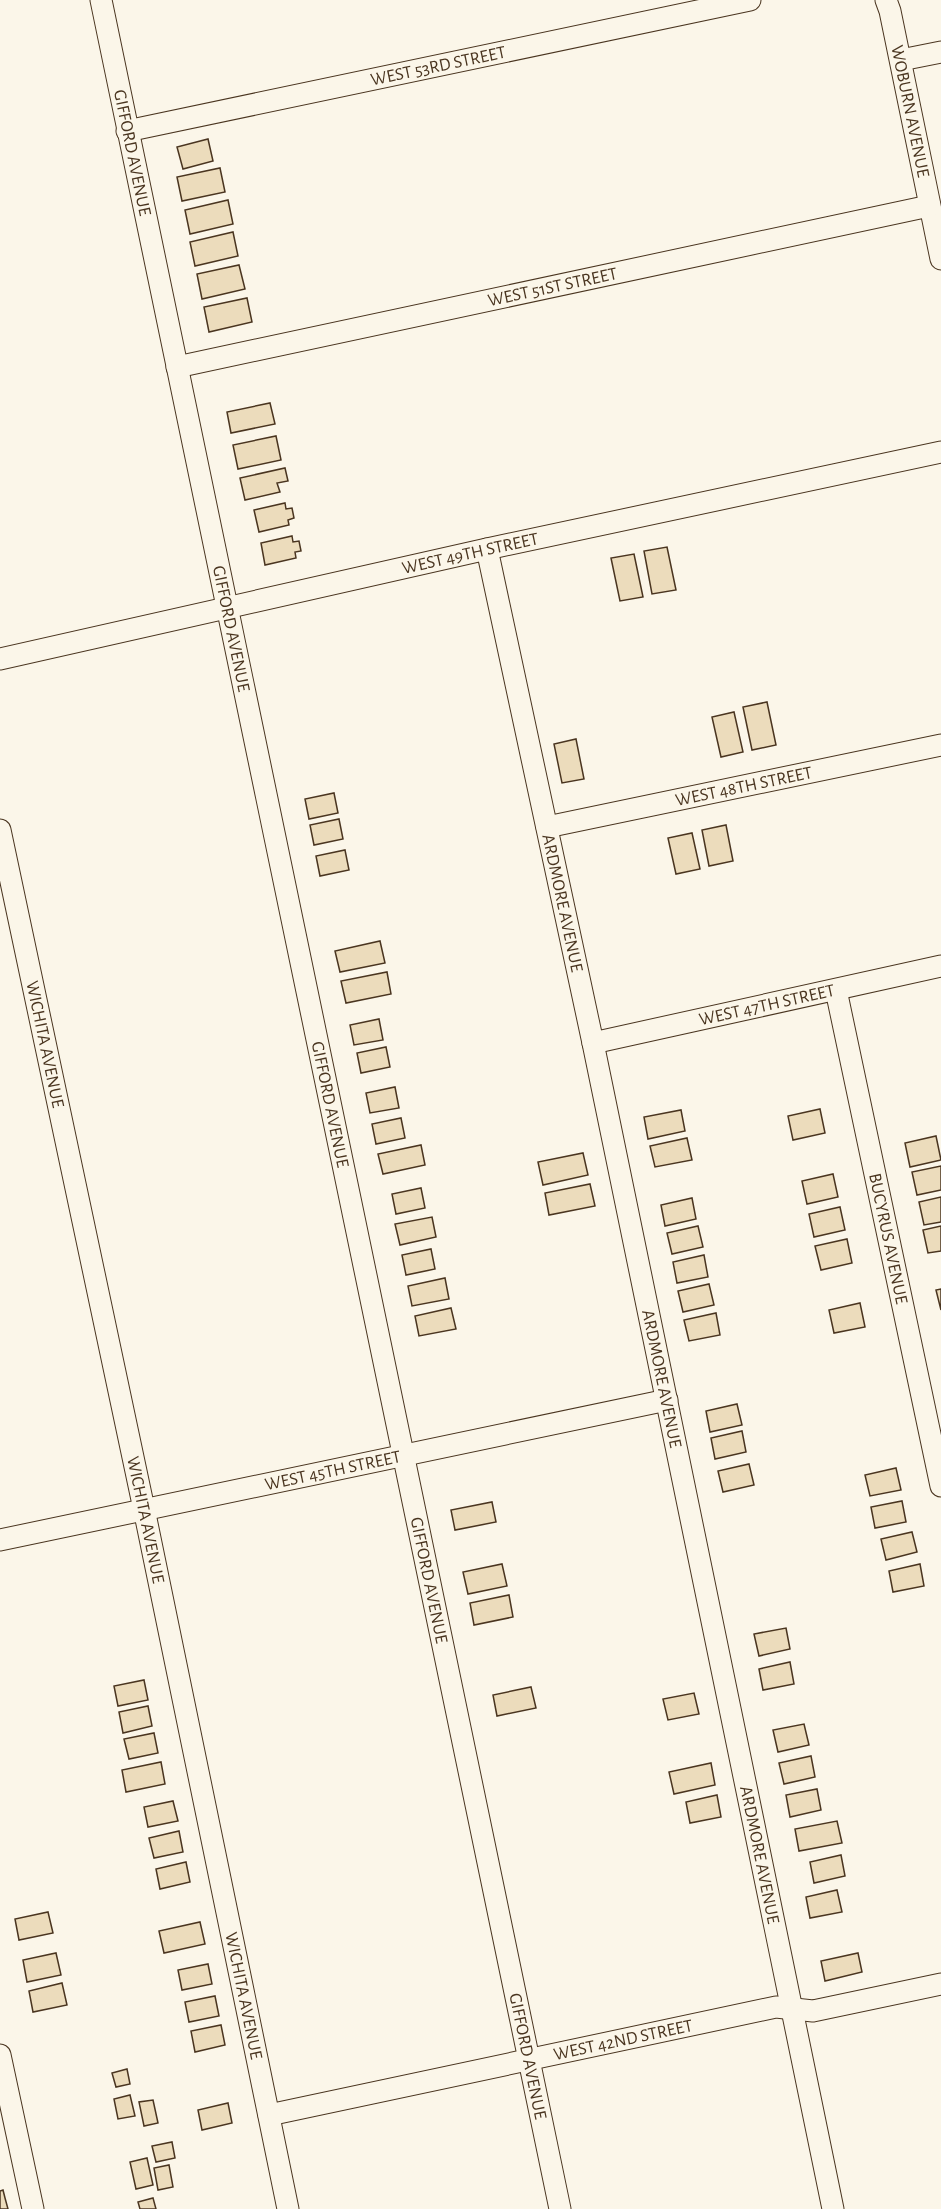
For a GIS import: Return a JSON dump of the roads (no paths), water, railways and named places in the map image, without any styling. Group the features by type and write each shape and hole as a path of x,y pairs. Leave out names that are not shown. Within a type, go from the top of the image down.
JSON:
{"street":[{"name":"GIFFORD AVENUE","path":"101,0 126,131 560,2209"},
{"name":"WEST 53RD STREET","path":"126,131 750,0"},
{"name":"WOBURN AVENUE","path":"886,0 901,60 941,259"},
{"path":"901,60 941,52"},
{"name":"WEST 51ST STREET","path":"177,367 929,206"},
{"name":"WEST 49TH STREET","path":"0,659 487,549 941,452"},
{"name":"ARDMORE AVENUE","path":"487,549 593,1042 833,2209"},
{"name":"WEST 48TH STREET","path":"547,827 941,745"},
{"name":"WICHITA AVENUE","path":"0,830 144,1509 288,2209"},
{"name":"WEST 47TH STREET","path":"593,1042 941,966"},
{"name":"BUCYRUS AVENUE","path":"836,990 941,1486"},
{"name":"WEST 45TH STREET","path":"0,1540 667,1400"},
{"name":"WEST 42ND STREET","path":"268,2115 776,2007 813,2012 941,1984"},
{"path":"0,2055 9,2139 33,2209"}]}
